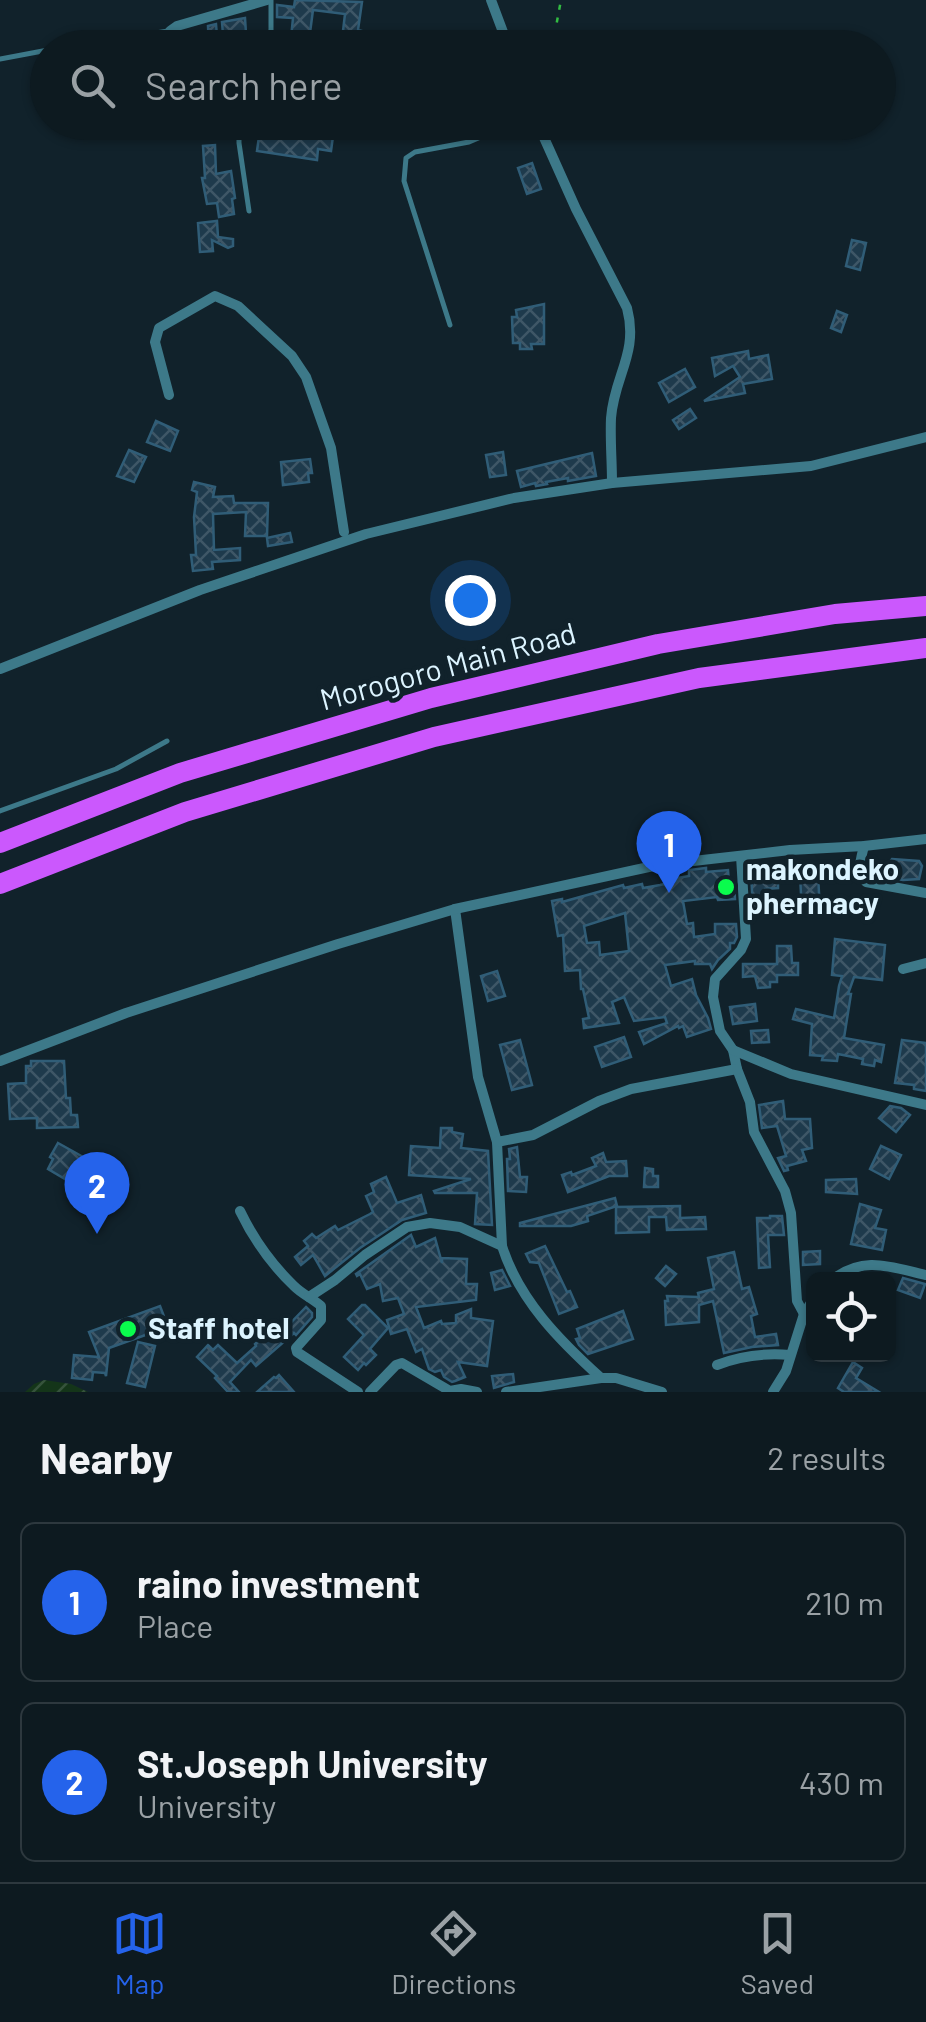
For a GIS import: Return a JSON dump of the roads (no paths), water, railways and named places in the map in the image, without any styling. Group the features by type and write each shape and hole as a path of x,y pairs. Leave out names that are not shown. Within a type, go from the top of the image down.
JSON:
{"highway":[{"name":"Morogoro Main Road","path":"0,843 180,773 431,698 658,644 835,614 926,606"},
{"path":"0,884 185,812 434,737 699,678 926,648"}],"street":[{"path":"171,30 269,0"},
{"path":"491,0 502,30"},
{"path":"545,140 631,324 630,350 611,418 612,483"},
{"path":"169,394 155,342 159,328 214,296 238,306 292,356 306,377 331,448 344,532"},
{"path":"0,669 200,590 366,534 514,498 612,483 811,466 926,437"},
{"path":"0,1060 126,1012 455,909 640,868 926,839"},
{"path":"864,846 859,868 866,882 926,893"},
{"path":"742,856 746,939 713,984 720,1030 734,1050 758,1143 785,1191 796,1302 804,1314"},
{"path":"455,909 478,1077 497,1142 502,1246 508,1265 550,1329 601,1378"},
{"path":"904,969 926,963"},
{"path":"734,1050 791,1074 926,1106"},
{"path":"497,1142 533,1135 631,1089 737,1069"},
{"path":"240,1211 254,1240 296,1288 321,1306 321,1320 296,1348 297,1352 358,1392"},
{"path":"309,1296 407,1227 430,1222 460,1227 502,1246"},
{"path":"845,1272 875,1263 926,1275"},
{"path":"773,1392 786,1371 806,1311"},
{"path":"717,1365 764,1355 790,1356"},
{"path":"370,1392 402,1363 455,1391 477,1392"},
{"path":"506,1392 601,1378 616,1378 662,1392"}],"lane":[{"path":"269,0 272,30"},
{"path":"0,60 30,54"},
{"path":"239,140 249,210"},
{"path":"450,326 404,180 406,158 415,152 474,140"},
{"path":"0,812 116,768 167,741"}],"place":[{"name":"makondeko phermacy","path":"726,887"},
{"name":"raino investment","path":"669,893"},
{"name":"St.Joseph University","path":"97,1234"},
{"name":"Staff hotel","path":"128,1329"}]}
